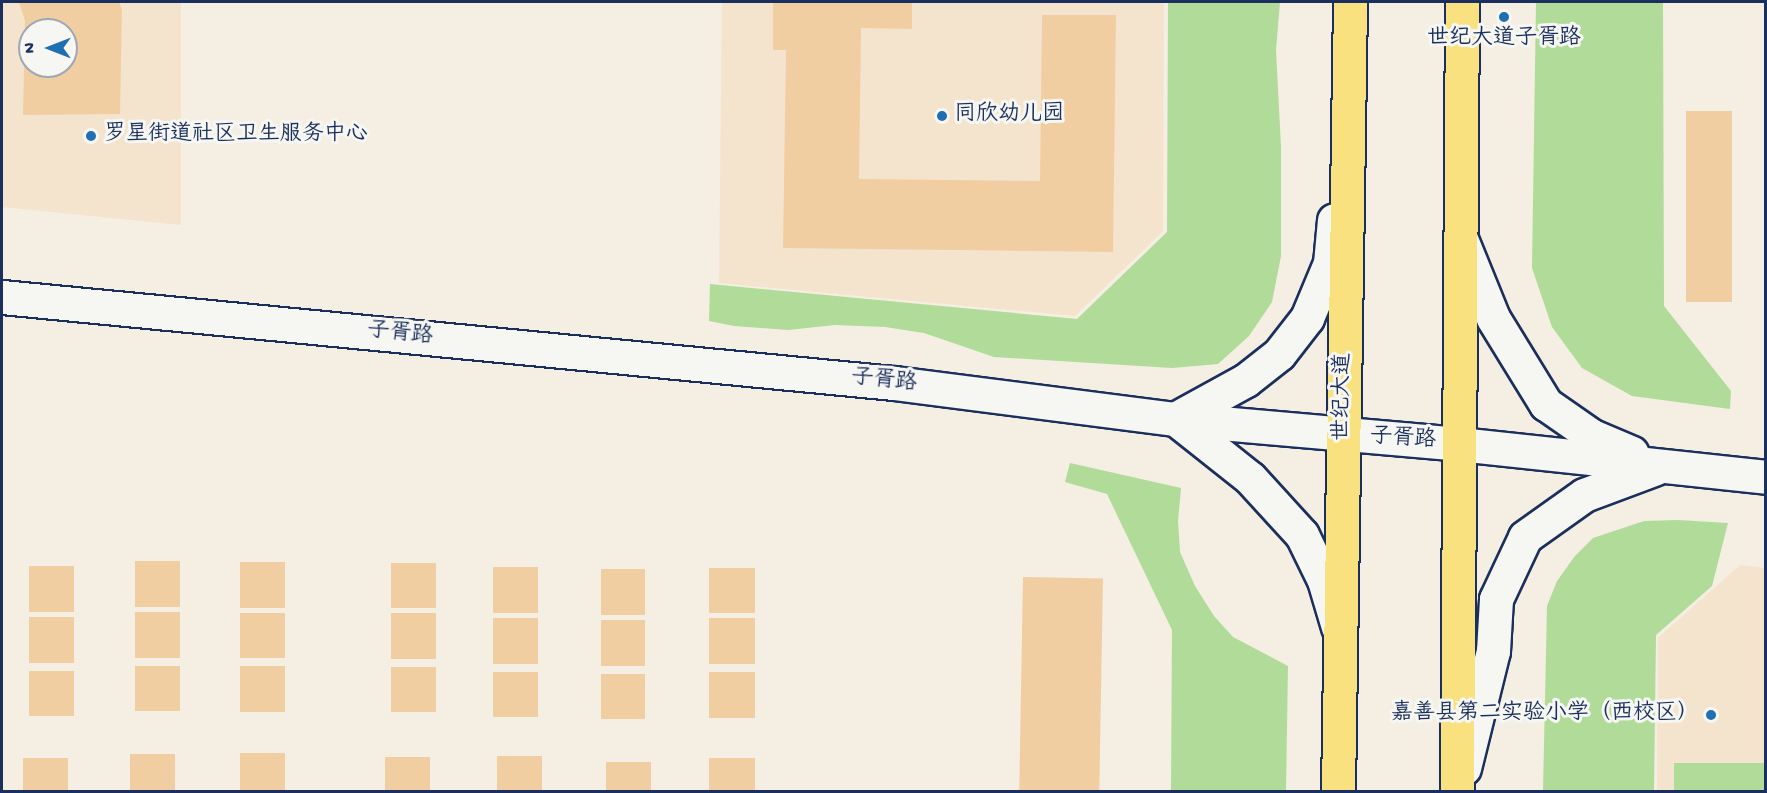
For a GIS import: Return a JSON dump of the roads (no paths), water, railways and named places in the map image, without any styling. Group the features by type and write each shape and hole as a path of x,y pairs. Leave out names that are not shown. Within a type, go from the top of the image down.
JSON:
{"main road":[{"name":"世纪大道","path":"1338,792 1350,2"},
{"path":"1458,792 1462,2"}],"street":[{"path":"1341,636 1324,580 1302,535 1250,478 1175,419 1246,380 1279,354 1307,318 1330,263 1335,200 1348,116"},
{"path":"1461,239 1493,318 1546,404 1592,436 1662,466"},
{"name":"子胥路","path":"2,297 894,383 1175,419 1344,436 1459,444 1766,477"},
{"path":"1458,792 1493,651 1496,599 1525,537 1584,495 1662,466"}],"place":[{"name":"世纪大道子胥路","path":"1504,17"},
{"name":"同欣幼儿园","path":"942,116"},
{"name":"罗星街道社区卫生服务中心","path":"91,136"},
{"name":"嘉善县第二实验小学（西校区）","path":"1711,715"}]}
